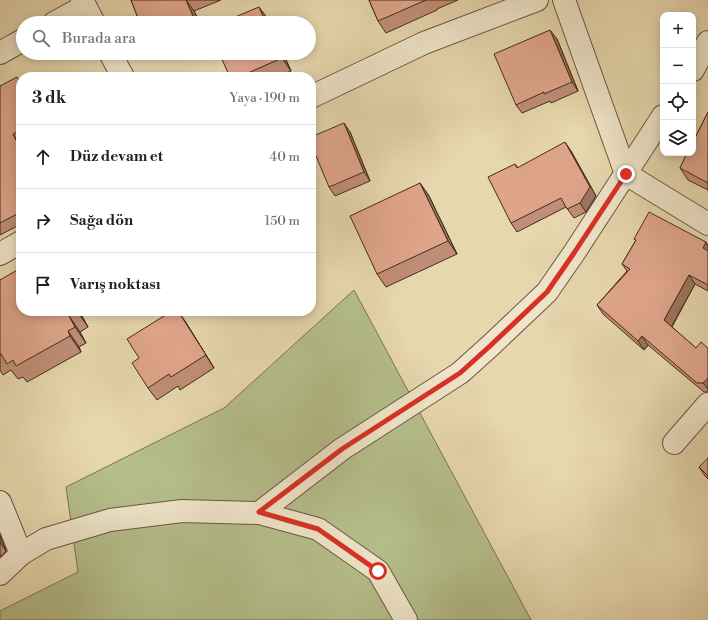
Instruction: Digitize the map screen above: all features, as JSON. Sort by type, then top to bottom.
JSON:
[{"type":"street","points":[[316,95],[424,43],[537,0]]},
{"type":"street","points":[[564,0],[626,174],[708,224]]},
{"type":"street","points":[[72,16],[87,10]]},
{"type":"street","points":[[696,64],[708,42]]},
{"type":"street","points":[[0,53],[16,44]]},
{"type":"street","points":[[114,60],[120,72]]},
{"type":"street","points":[[259,512],[342,449],[460,373],[547,292],[660,120]]},
{"type":"street","points":[[0,254],[16,245]]},
{"type":"street","points":[[674,443],[708,404]]},
{"type":"street","points":[[0,502],[21,554]]},
{"type":"street","points":[[0,574],[21,554],[46,539],[110,520],[182,511],[259,512],[318,529],[378,571],[406,620]]},
{"type":"green space","points":[[354,290],[531,620],[0,620],[0,611],[78,572],[66,487],[224,408]]},
{"type":"building","points":[[131,0],[186,0],[193,16],[137,16]]},
{"type":"building","points":[[369,0],[426,0],[378,21]]},
{"type":"building","points":[[259,7],[263,16],[238,16]]},
{"type":"building","points":[[550,30],[572,82],[544,94],[544,92],[516,105],[494,54]]},
{"type":"building","points":[[222,60],[277,60],[250,72],[228,72]]},
{"type":"building","points":[[16,78],[16,132],[13,134],[16,140],[16,215],[0,223],[0,86]]},
{"type":"building","points":[[708,112],[708,183],[680,168],[686,156],[696,156],[696,136]]},
{"type":"building","points":[[344,123],[364,172],[329,187],[316,156],[316,135]]},
{"type":"building","points":[[565,142],[590,187],[580,203],[567,209],[561,198],[511,223],[488,177],[515,164],[517,168]]},
{"type":"building","points":[[420,183],[448,241],[377,274],[350,216]]},
{"type":"building","points":[[649,212],[706,242],[703,248],[708,251],[708,285],[689,275],[664,320],[696,348],[701,342],[708,348],[708,378],[703,383],[697,383],[642,336],[638,341],[597,305],[630,269],[622,264],[636,240],[634,239]]},
{"type":"building","points":[[16,271],[16,316],[69,316],[75,327],[68,331],[70,336],[16,366],[13,360],[7,364],[0,354],[0,280]]},
{"type":"building","points":[[164,316],[181,316],[206,355],[171,377],[169,374],[148,388],[132,363],[139,358],[127,339]]},
{"type":"building","points":[[708,458],[708,476],[699,467]]},
{"type":"route","points":[[378,571],[318,529],[259,512],[342,449],[460,373],[490,346],[547,292],[626,174]]}]
